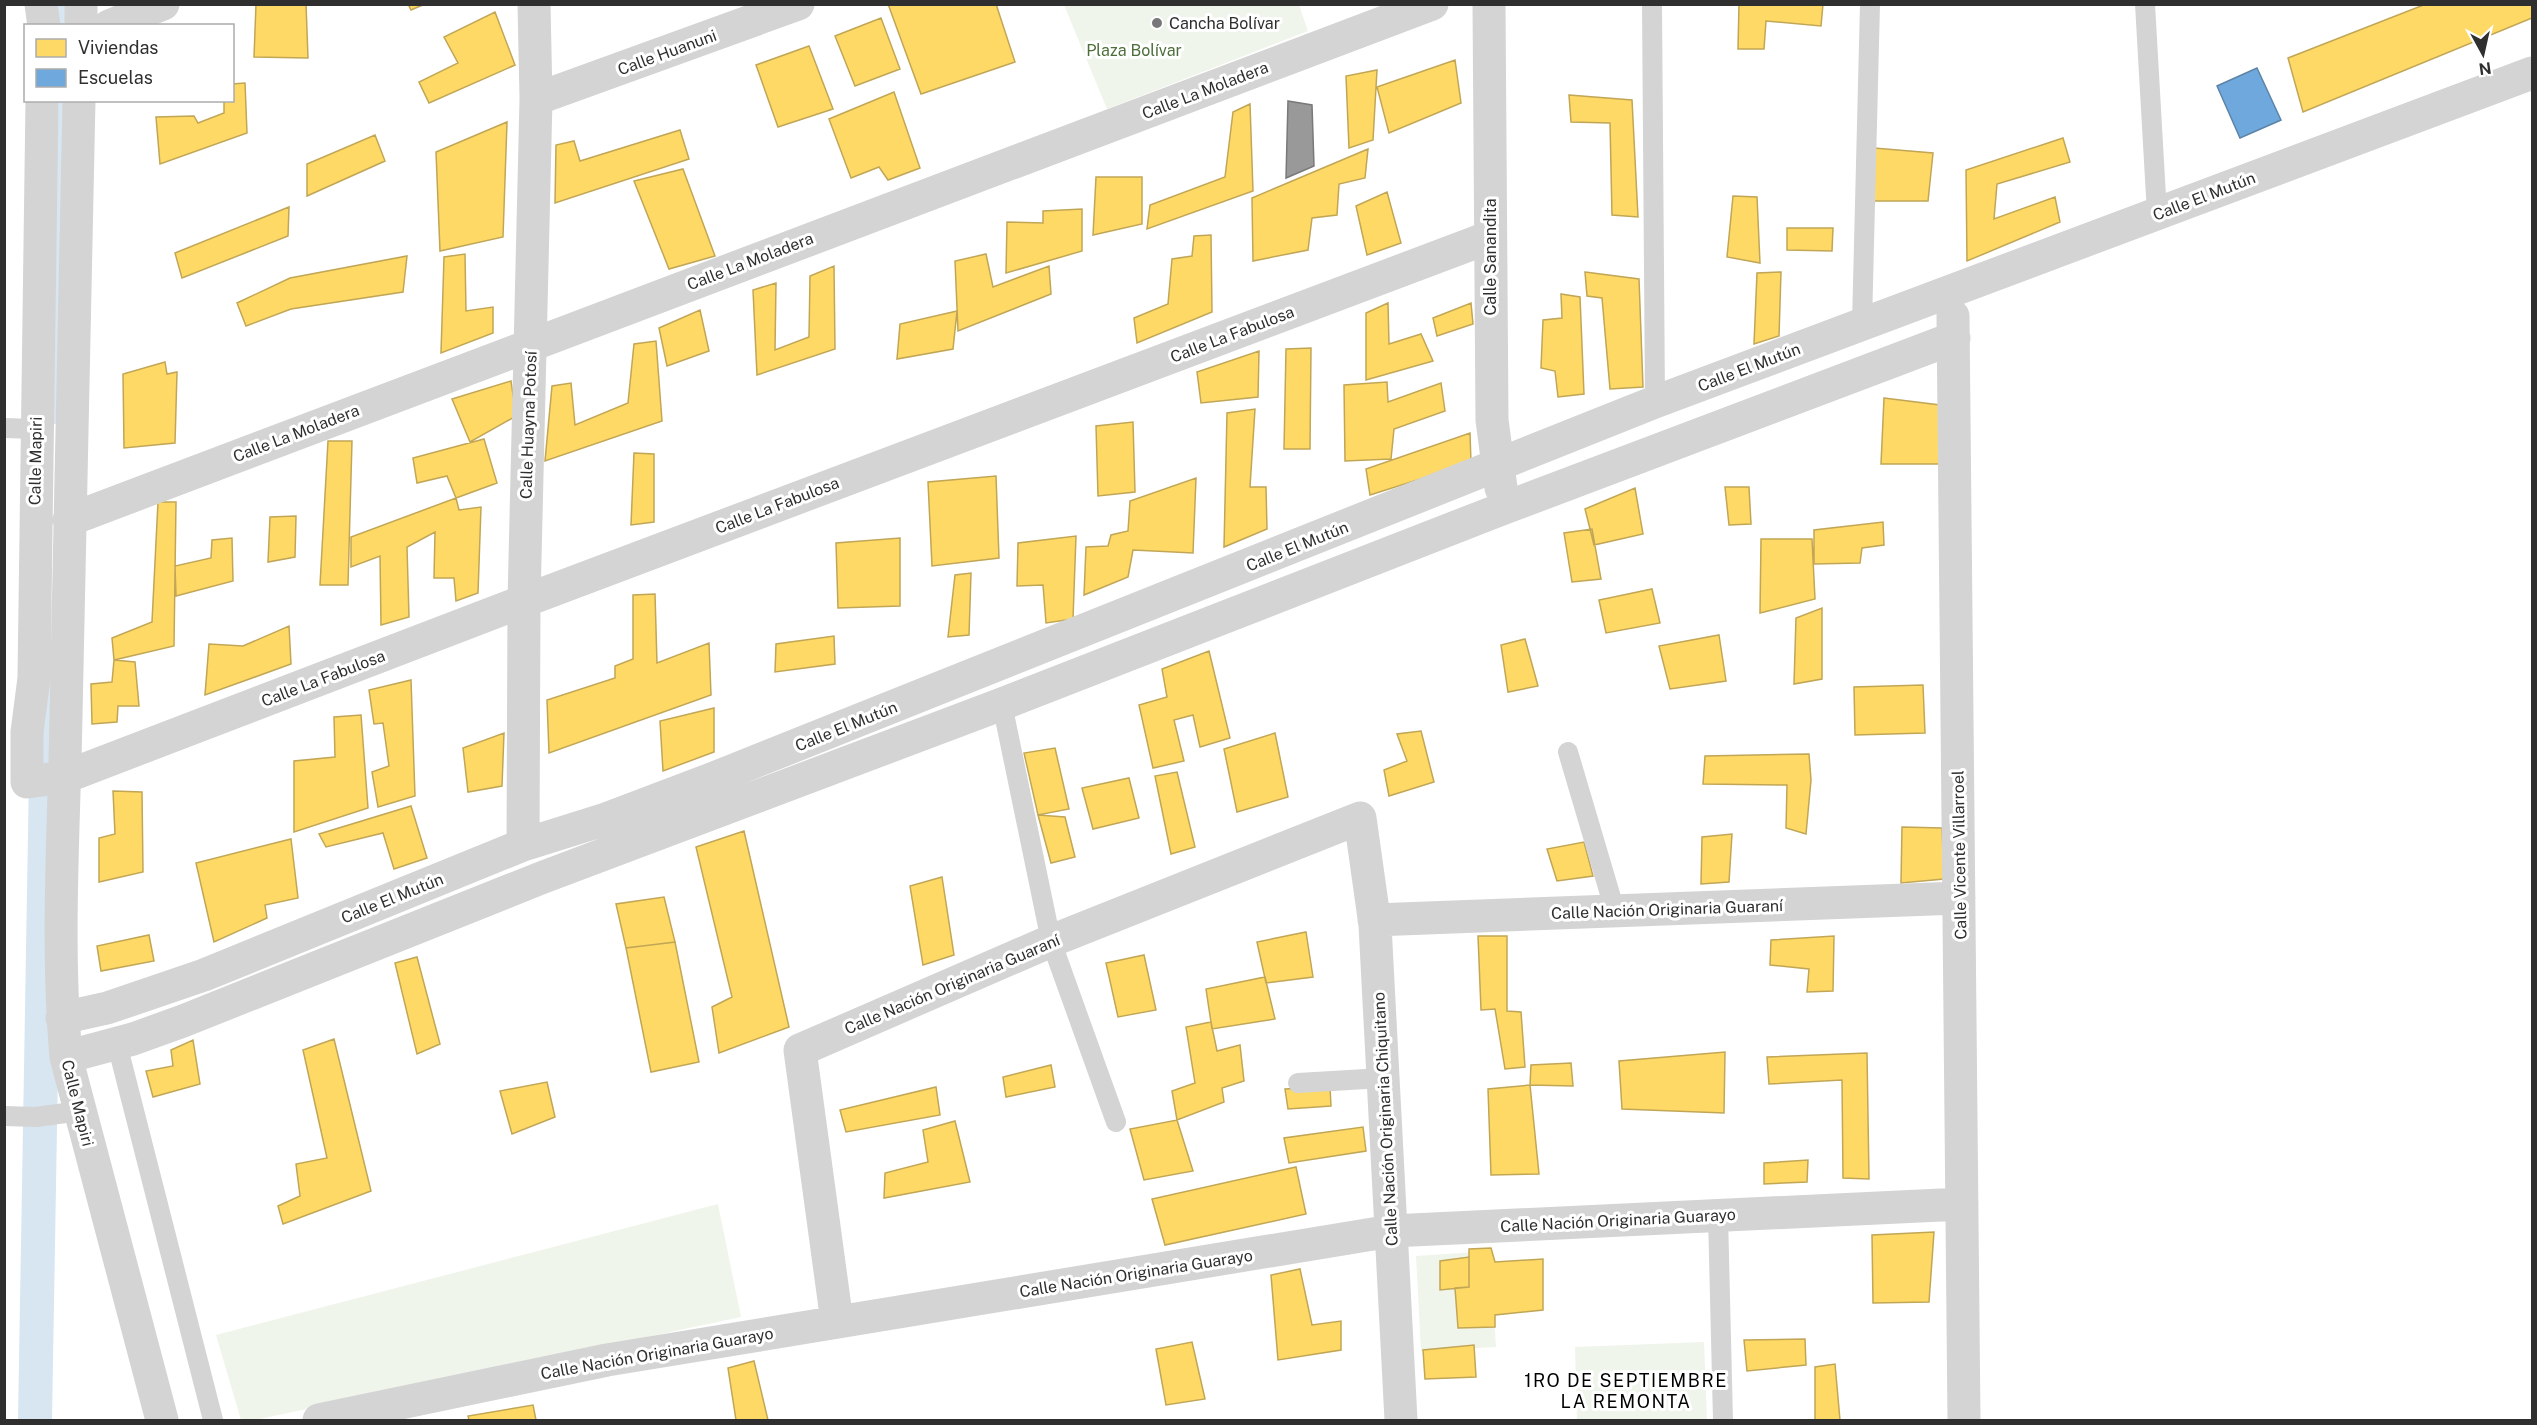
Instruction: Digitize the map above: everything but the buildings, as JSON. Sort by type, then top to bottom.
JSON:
[{"type":"street","points":[[41,4],[44,24]]},
{"type":"street","points":[[81,4],[81,24]]},
{"type":"street","points":[[114,24],[164,4]]},
{"type":"street","name":"Calle Huayna Potosí","points":[[523,845],[524,601],[536,99],[534,4]]},
{"type":"street","name":"Calle Huanuni","points":[[536,99],[798,4]]},
{"type":"street","name":"Calle La Moladera","points":[[69,520],[1432,4]]},
{"type":"street","name":"Calle Sanandita","points":[[1489,4],[1492,420],[1502,508]]},
{"type":"street","name":"Calle El Mutún","points":[[62,1018],[107,1008],[204,975],[523,845],[606,819],[709,780],[1655,402],[2532,74]]},
{"type":"street","name":"Calle Mapiri","points":[[42,102],[20,429],[34,678],[27,732],[27,782],[65,777]]},
{"type":"street","name":"Calle Mapiri","points":[[79,102],[65,777],[60,911],[62,1018],[66,1057],[162,1420]]},
{"type":"street","name":"Calle La Fabulosa","points":[[65,777],[524,601],[1490,237]]},
{"type":"street","name":"Calle Vicente Villarroel","points":[[1952,290],[1964,1420]]},
{"type":"street","name":"Calle El Mutún","points":[[66,1057],[117,1044],[194,1017],[541,878],[1002,704],[1502,508],[1954,338]]},
{"type":"street","name":"Calle Nación Originaria Guaraní","points":[[837,1322],[800,1050],[1051,941],[1360,818]]},
{"type":"street","name":"Calle Nación Originaria Chiquitano","points":[[1360,818],[1374,920],[1401,1420]]},
{"type":"street","name":"Calle Nación Originaria Guaraní","points":[[1374,920],[1959,898]]},
{"type":"street","name":"Calle Nación Originaria Guarayo","points":[[319,1420],[607,1360],[1391,1231],[1962,1204]]},
{"type":"lane","points":[[1652,4],[1655,402]]},
{"type":"lane","points":[[1862,324],[1870,4]]},
{"type":"lane","points":[[2145,4],[2157,214]]},
{"type":"lane","points":[[1002,704],[1051,941],[1116,1122]]},
{"type":"lane","points":[[1568,752],[1615,911]]},
{"type":"lane","points":[[117,1044],[213,1420]]},
{"type":"lane","points":[[1298,1083],[1383,1078]]},
{"type":"lane","points":[[4,1116],[36,1117],[80,1111]]},
{"type":"lane","points":[[1718,1215],[1723,1420]]},
{"type":"green space","name":"Plaza Bolívar","points":[[1064,5],[1299,5],[1308,31],[1107,109]]},
{"type":"green space","points":[[718,1204],[741,1317],[255,1420],[241,1420],[216,1335]]},
{"type":"green space","points":[[1490,1251],[1496,1347],[1421,1351],[1416,1256]]},
{"type":"green space","points":[[1704,1342],[1707,1420],[1577,1420],[1575,1347]]},
{"type":"waterway","points":[[63,24],[64,4]]},
{"type":"waterway","points":[[54,407],[62,102]]},
{"type":"waterway","points":[[35,1420],[48,658]]},
{"type":"place","name":"Cancha Bolívar","points":[[1157,23]]},
{"type":"district","name":"1RO DE SEPTIEMBRE LA REMONTA","points":[[1626,1391]]}]
